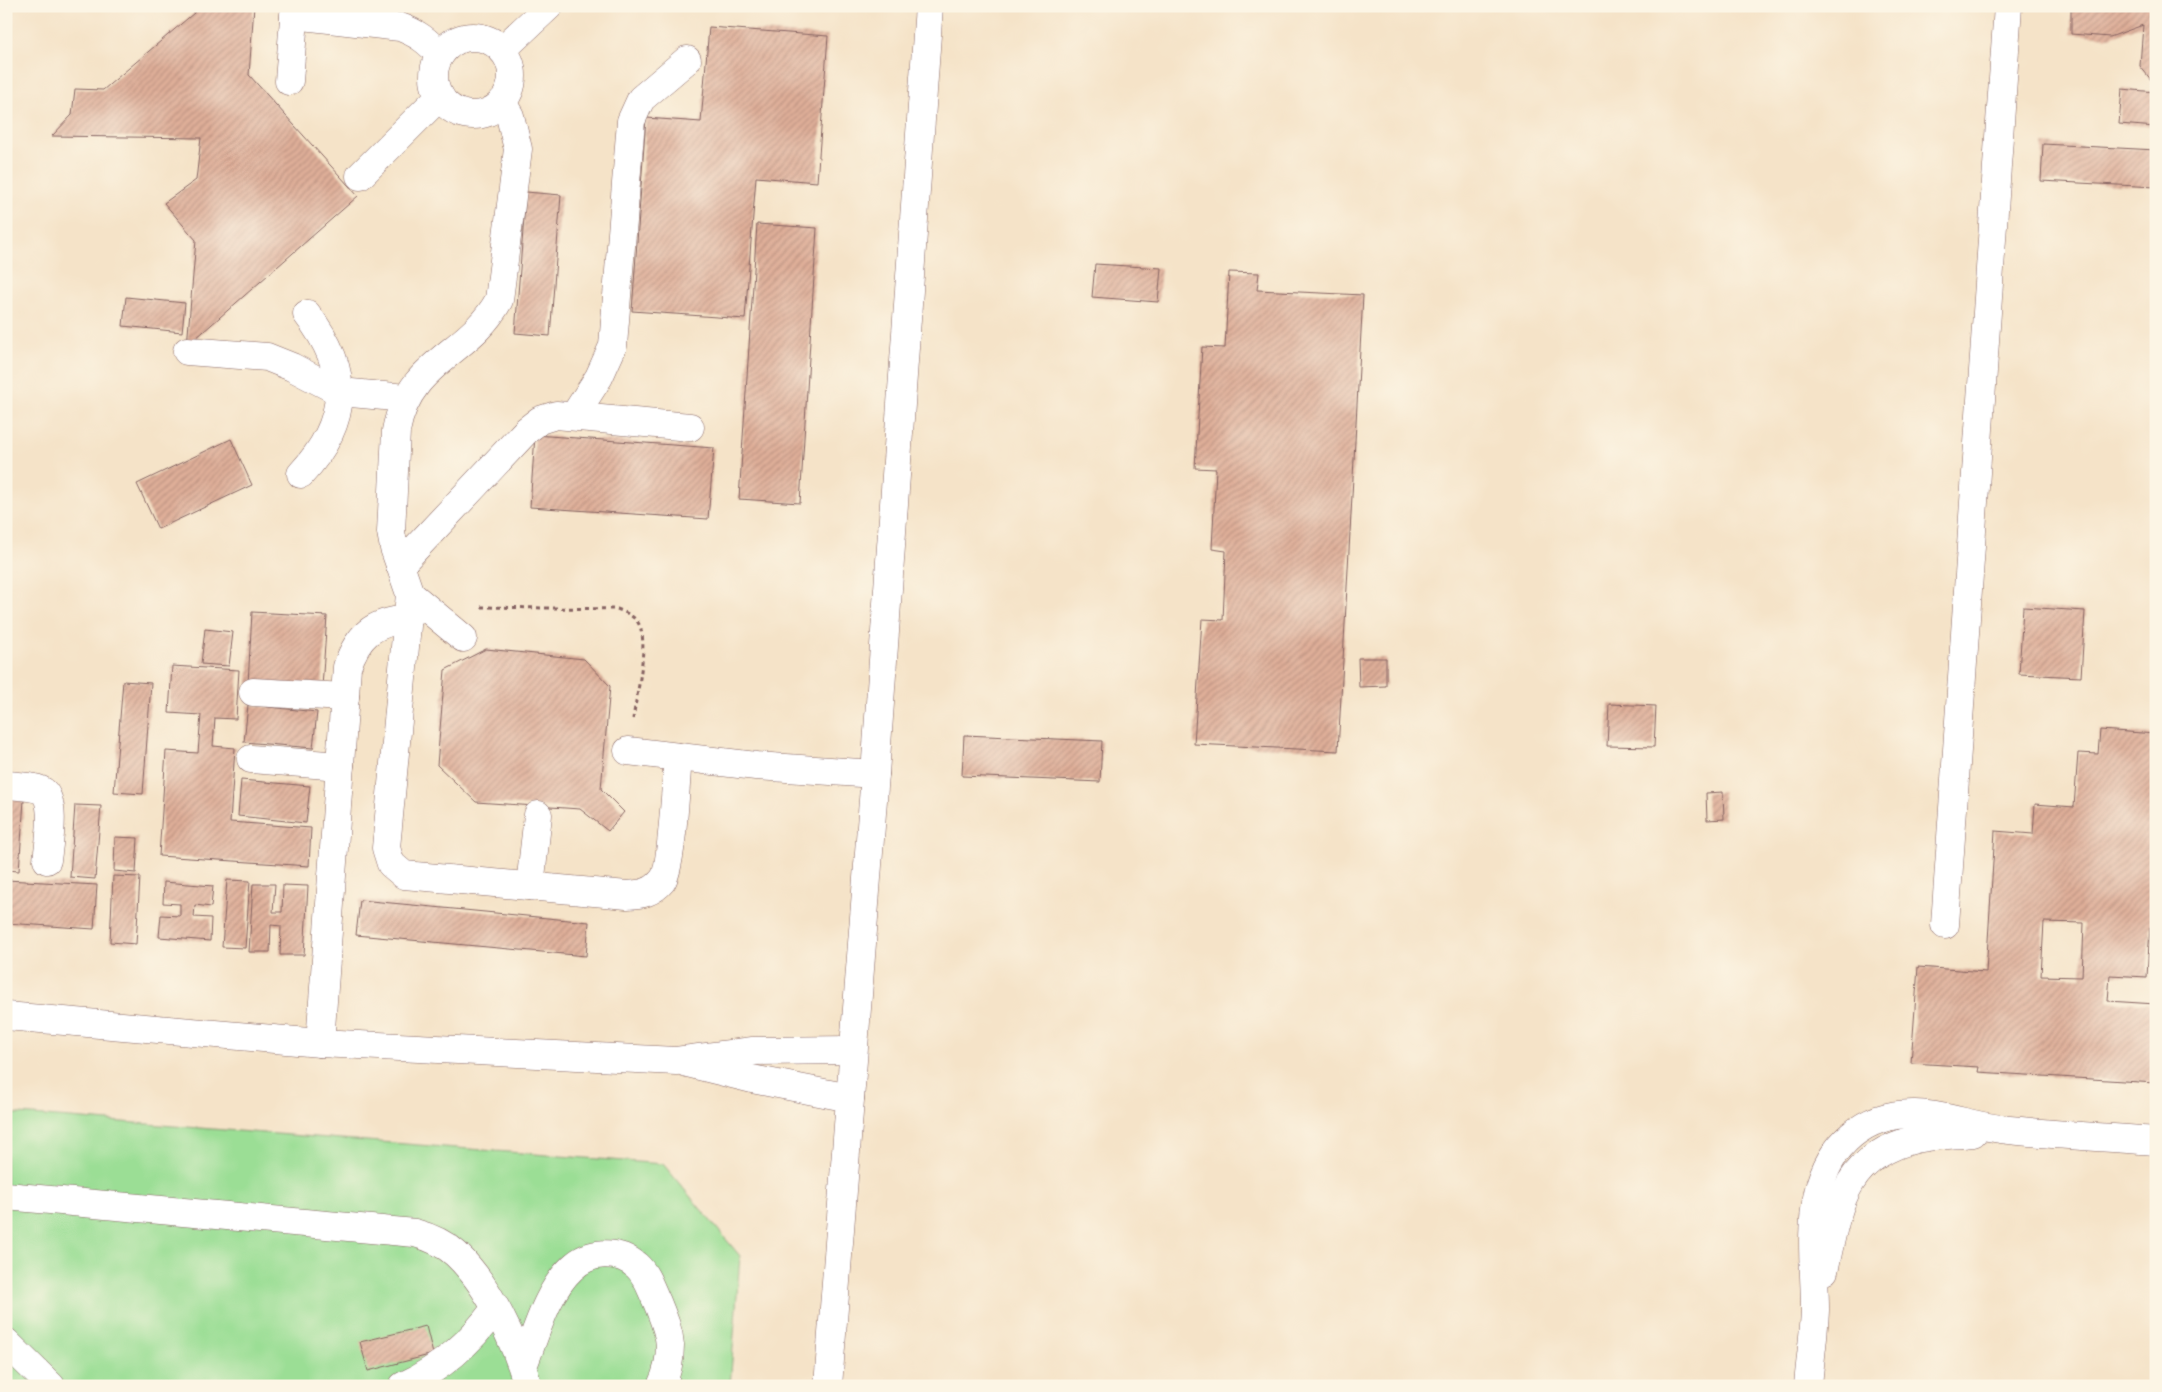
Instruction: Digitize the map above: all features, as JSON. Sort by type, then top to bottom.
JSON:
[{"type":"street","points":[[502,50],[549,6]]},
{"type":"street","points":[[828,1386],[875,774],[929,6]]},
{"type":"street","points":[[1945,925],[2008,6]]},
{"type":"street","points":[[289,81],[294,11],[400,27],[416,33],[440,55]]},
{"type":"street","points":[[477,37],[491,41],[502,50],[512,70],[508,93],[502,102],[490,111],[476,114],[462,113],[449,107],[440,96],[435,82],[435,68],[440,55],[456,41],[477,37]]},
{"type":"street","points":[[574,416],[599,377],[613,346],[631,121],[641,99],[687,60]]},
{"type":"street","points":[[360,176],[440,96]]},
{"type":"street","points":[[502,102],[510,116],[518,149],[499,300],[490,318],[415,383],[399,414],[396,431],[391,532],[409,607],[386,848],[391,864],[404,875],[628,895],[648,893],[664,880],[668,860],[678,757]]},
{"type":"street","points":[[301,474],[319,455],[331,431],[340,392],[333,356],[322,333],[307,314]]},
{"type":"street","points":[[187,351],[266,357],[292,367],[340,392],[406,398]]},
{"type":"street","points":[[400,565],[527,430],[540,420],[556,415],[690,427]]},
{"type":"street","points":[[409,607],[456,633]]},
{"type":"street","points":[[320,1043],[347,667],[354,648],[368,631],[409,607]]},
{"type":"street","points":[[252,692],[345,697]]},
{"type":"street","points":[[628,751],[756,766],[875,774]]},
{"type":"street","points":[[251,759],[340,766]]},
{"type":"street","points":[[6,785],[42,790],[49,797],[51,807],[48,860]]},
{"type":"street","points":[[530,886],[538,815]]},
{"type":"street","points":[[6,1016],[320,1043],[676,1061],[753,1051],[853,1050]]},
{"type":"street","points":[[676,1061],[752,1079],[850,1098]]},
{"type":"street","points":[[1808,1386],[1815,1311],[1812,1226],[1817,1194],[1824,1172],[1835,1151],[1851,1135],[1871,1123],[1893,1115],[1916,1114],[1999,1129],[2156,1141]]},
{"type":"street","points":[[6,1196],[415,1233],[430,1237],[456,1254],[495,1308],[525,1376]]},
{"type":"street","points":[[525,1376],[560,1282],[572,1268],[587,1256],[605,1254],[622,1257],[637,1266],[647,1281],[667,1327],[670,1345],[669,1363],[661,1386]]},
{"type":"street","points":[[403,1386],[439,1366],[460,1350],[479,1330],[495,1308]]},
{"type":"street","points":[[6,1342],[51,1386]]},
{"type":"path","points":[[456,633],[458,617],[481,607],[617,609],[628,613],[638,622],[642,633],[643,646],[628,751]]},
{"type":"green space","points":[[6,1113],[663,1164],[740,1256],[730,1386],[6,1386]]},
{"type":"building","points":[[196,6],[254,6],[249,75],[358,196],[187,346],[196,240],[164,203],[196,180],[201,138],[52,136],[72,115],[75,89],[103,90],[194,13]]},
{"type":"building","points":[[2071,6],[2156,6],[2156,86],[2140,66],[2143,25],[2110,37],[2071,34]]},
{"type":"building","points":[[709,27],[828,36],[817,182],[756,177],[745,319],[632,311],[646,118],[701,122]]},
{"type":"building","points":[[2122,89],[2156,92],[2156,127],[2119,124]]},
{"type":"building","points":[[2043,144],[2156,150],[2156,187],[2041,181]]},
{"type":"building","points":[[526,192],[561,195],[550,336],[515,333]]},
{"type":"building","points":[[757,224],[817,228],[800,503],[739,499]]},
{"type":"building","points":[[1095,264],[1161,268],[1158,302],[1092,297]]},
{"type":"building","points":[[1229,272],[1259,273],[1257,290],[1363,295],[1338,751],[1194,744],[1202,619],[1223,620],[1226,551],[1212,549],[1216,469],[1195,468],[1202,347],[1225,348]]},
{"type":"building","points":[[126,297],[185,303],[182,332],[123,326]]},
{"type":"building","points":[[535,435],[714,448],[708,519],[530,507]]},
{"type":"building","points":[[231,439],[252,485],[158,529],[137,484]]},
{"type":"building","points":[[2023,607],[2085,611],[2081,677],[2019,674]]},
{"type":"building","points":[[252,612],[327,616],[322,687],[248,684]]},
{"type":"building","points":[[205,629],[233,632],[229,666],[201,664]]},
{"type":"building","points":[[486,649],[584,659],[610,686],[601,789],[624,812],[608,831],[580,809],[476,802],[437,765],[445,670]]},
{"type":"building","points":[[1358,658],[1386,658],[1386,686],[1359,687]]},
{"type":"building","points":[[172,666],[239,670],[236,719],[215,718],[213,746],[235,748],[230,822],[311,828],[309,866],[159,856],[166,751],[198,753],[201,715],[169,713]]},
{"type":"building","points":[[123,681],[151,683],[143,794],[114,792]]},
{"type":"building","points":[[1609,704],[1656,706],[1654,747],[1607,746]]},
{"type":"building","points":[[248,705],[317,712],[313,748],[244,742]]},
{"type":"building","points":[[2100,730],[2156,734],[2156,928],[2150,927],[2147,977],[2110,975],[2108,1001],[2156,1004],[2156,1083],[1978,1072],[1979,1067],[1911,1063],[1918,967],[1986,972],[1995,831],[2033,834],[2035,804],[2074,807],[2078,753],[2098,754]],"holes":[[[2044,922],[2084,923],[2082,977],[2041,976]]]},
{"type":"building","points":[[964,735],[1102,741],[1100,782],[962,776]]},
{"type":"building","points":[[241,780],[310,786],[306,823],[238,816]]},
{"type":"building","points":[[1723,792],[1724,819],[1707,820],[1706,793]]},
{"type":"building","points":[[6,798],[24,800],[19,871],[6,870]]},
{"type":"building","points":[[75,805],[101,806],[95,879],[70,877]]},
{"type":"building","points":[[115,837],[138,838],[136,873],[114,871]]},
{"type":"building","points":[[113,876],[140,877],[136,944],[110,942]]},
{"type":"building","points":[[6,880],[97,885],[94,929],[6,923]]},
{"type":"building","points":[[227,880],[250,881],[245,948],[222,947]]},
{"type":"building","points":[[164,882],[213,886],[211,907],[195,905],[194,917],[211,918],[210,941],[159,937],[161,915],[180,916],[180,904],[163,903]]},
{"type":"building","points":[[253,884],[275,884],[273,912],[282,912],[283,885],[308,886],[304,955],[280,955],[281,926],[271,925],[270,952],[249,952]]},
{"type":"building","points":[[360,900],[589,922],[586,956],[356,935]]},
{"type":"building","points":[[426,1326],[433,1354],[368,1371],[360,1342]]}]
